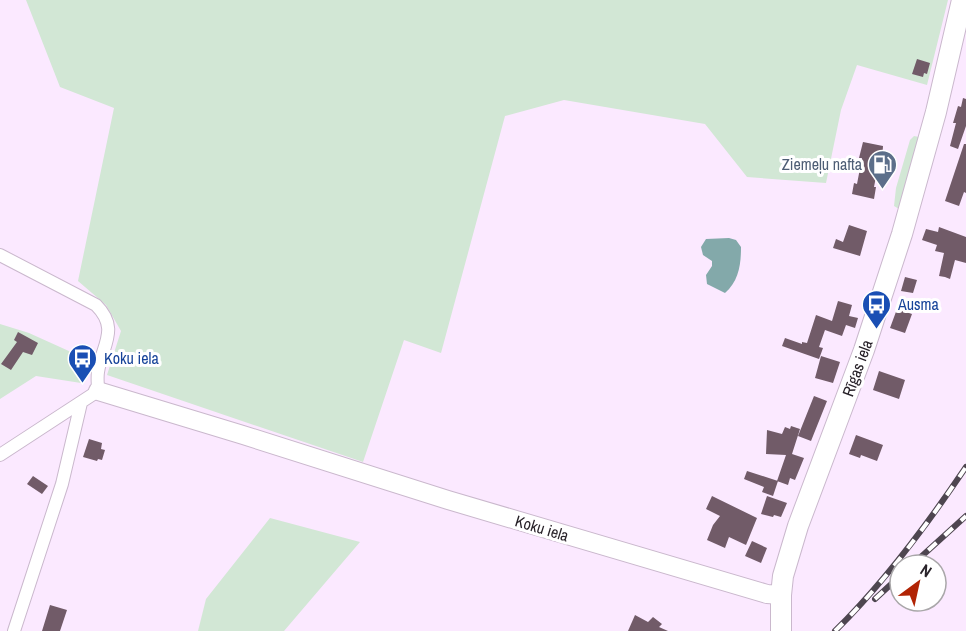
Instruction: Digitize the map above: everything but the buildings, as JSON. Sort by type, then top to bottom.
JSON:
[{"type":"main road","name":"Rīgas iela","points":[[781,631],[783,576],[798,526],[864,350],[902,234],[936,112],[962,0]]},
{"type":"street","points":[[0,255],[96,305],[103,312],[108,331],[108,340],[98,371],[98,391],[0,455]]},
{"type":"street","name":"Koku iela","points":[[98,391],[448,500],[766,594],[781,595]]},
{"type":"street","points":[[14,631],[62,484],[81,403]]},
{"type":"shaded area","points":[[26,0],[948,0],[927,85],[857,65],[841,110],[826,183],[747,177],[705,124],[564,100],[505,116],[441,353],[404,340],[363,462],[107,375],[121,331],[106,305],[78,281],[114,108],[60,87]]},
{"type":"shaded area","points":[[914,136],[919,137],[899,209],[894,206],[896,188],[910,140]]},
{"type":"shaded area","points":[[706,239],[736,240],[741,247],[736,278],[725,293],[707,284],[706,275],[712,266],[712,261],[703,255],[701,247]]},
{"type":"shaded area","points":[[0,324],[29,333],[91,361],[81,383],[36,376],[0,399]]},
{"type":"shaded area","points":[[270,518],[360,542],[284,631],[198,631],[206,599]]},
{"type":"railway","points":[[835,631],[905,552],[966,467]]},
{"type":"railway","points":[[925,553],[966,516]]},
{"type":"railway","points":[[875,599],[888,587]]},
{"type":"place","name":"Ziemeļu nafta","points":[[883,190]]},
{"type":"place","name":"Ausma","points":[[877,330]]},
{"type":"place","name":"Koku iela","points":[[83,384]]}]
